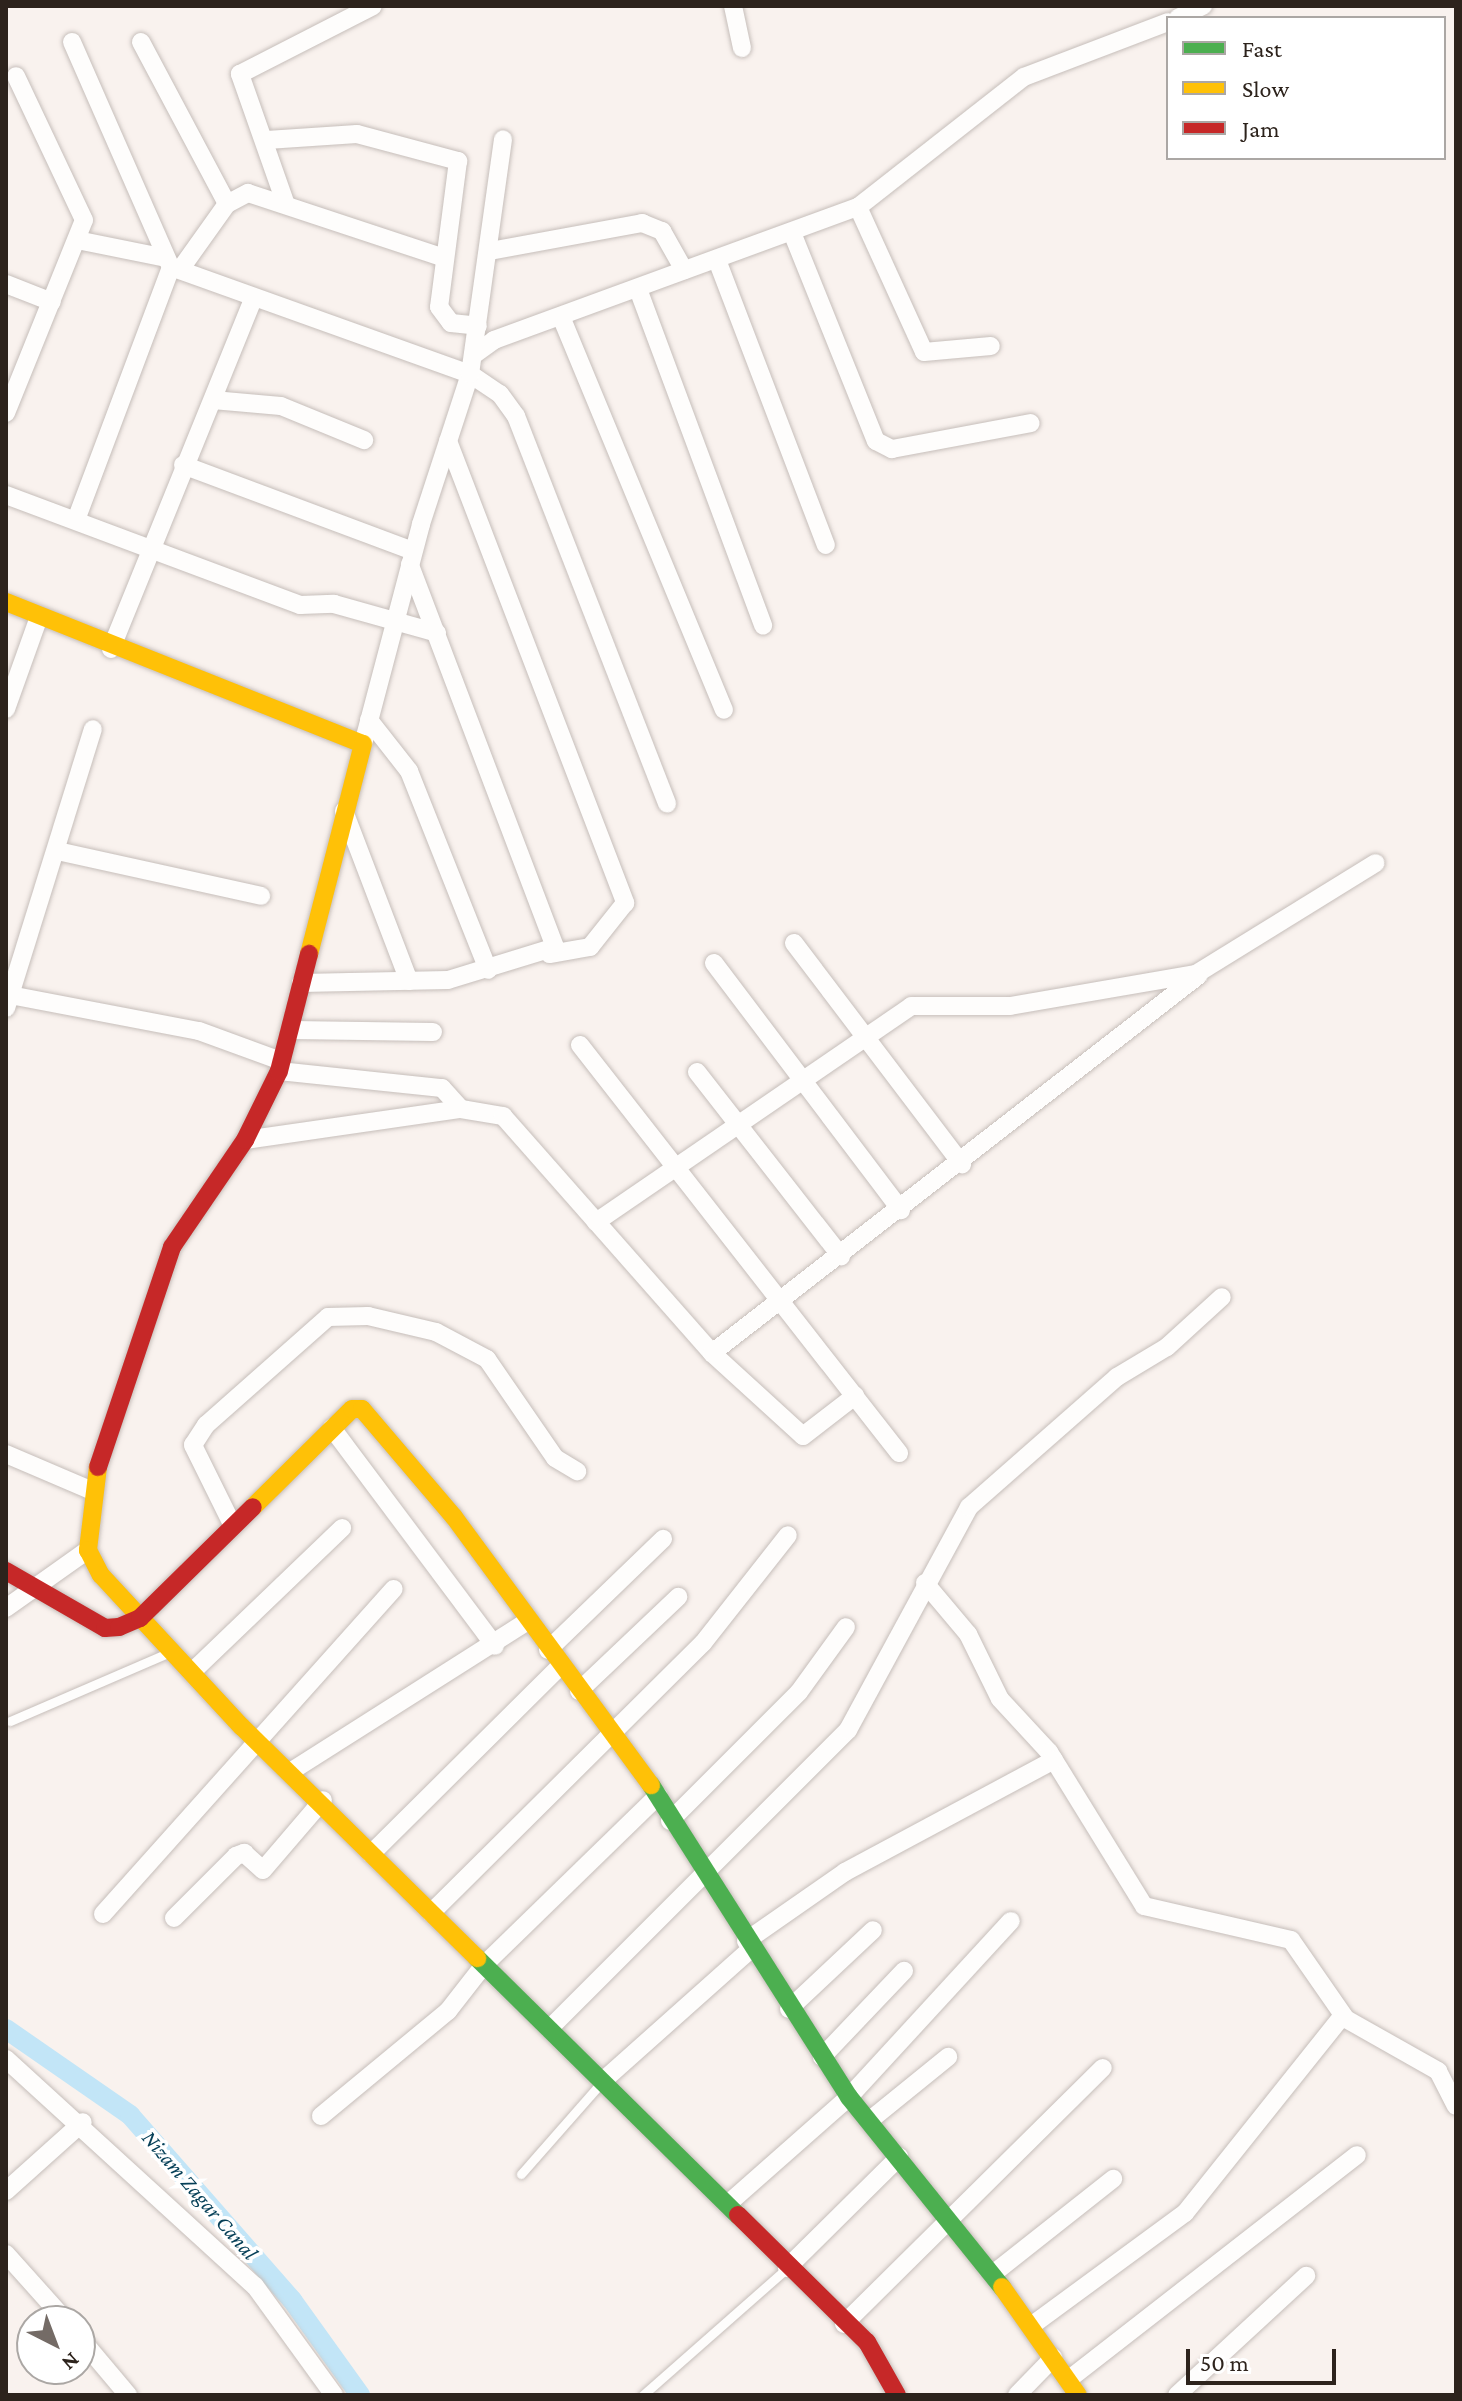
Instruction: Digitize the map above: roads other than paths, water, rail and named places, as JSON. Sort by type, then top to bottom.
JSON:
[{"type":"street","points":[[285,202],[242,70],[373,6]]},
{"type":"street","points":[[733,6],[742,48]]},
{"type":"street","points":[[1182,16],[1203,6]]},
{"type":"street","points":[[475,354],[684,270],[793,235],[858,207],[1024,77],[1166,23]]},
{"type":"street","points":[[72,42],[173,264]]},
{"type":"street","points":[[141,42],[227,204]]},
{"type":"street","points":[[6,413],[77,240],[81,210],[16,76]]},
{"type":"street","points":[[267,140],[357,134],[453,157],[459,169],[445,258],[442,315],[478,326]]},
{"type":"street","points":[[503,139],[475,354],[411,558],[344,811],[292,1030],[280,1066],[245,1140],[172,1247],[90,1490],[88,1550],[170,1652],[290,1772],[323,1800],[371,1854],[549,2029],[605,2079],[730,2202],[787,2268],[889,2370],[897,2395]]},
{"type":"street","points":[[76,520],[173,264],[227,204],[248,193],[285,202],[445,258]]},
{"type":"street","points":[[858,207],[924,352],[991,346]]},
{"type":"street","points":[[490,251],[642,223],[662,231],[684,270]]},
{"type":"street","points":[[793,235],[871,433],[883,447],[1031,423]]},
{"type":"street","points":[[77,240],[173,264],[252,302],[470,374],[516,416],[667,804]]},
{"type":"street","points":[[717,260],[826,545]]},
{"type":"street","points":[[6,284],[52,302]]},
{"type":"street","points":[[638,289],[763,626]]},
{"type":"street","points":[[111,649],[153,552],[183,465],[252,302]]},
{"type":"street","points":[[562,319],[724,710]]},
{"type":"street","points":[[213,400],[281,406],[364,440]]},
{"type":"street","points":[[301,983],[409,981],[488,970],[590,947],[625,903],[448,441]]},
{"type":"street","points":[[183,465],[411,558],[554,944],[550,954]]},
{"type":"street","points":[[6,495],[300,605],[334,604],[437,633]]},
{"type":"street","points":[[6,602],[111,649],[168,661],[363,744]]},
{"type":"street","points":[[6,709],[39,617]]},
{"type":"street","points":[[369,720],[409,771],[488,970]]},
{"type":"street","points":[[93,729],[57,851],[10,972],[8,1001],[199,1031],[280,1066],[442,1088],[461,1109]]},
{"type":"street","points":[[344,811],[409,981]]},
{"type":"street","points":[[57,851],[261,896]]},
{"type":"street","points":[[712,1353],[962,1164],[1204,971],[1376,863]]},
{"type":"street","points":[[794,943],[962,1164]]},
{"type":"street","points":[[714,963],[800,1084],[901,1210]]},
{"type":"street","points":[[596,1222],[680,1171],[911,1006],[1010,1006],[1204,971]]},
{"type":"street","points":[[292,1030],[433,1032]]},
{"type":"street","points":[[580,1045],[899,1453]]},
{"type":"street","points":[[697,1072],[738,1129],[841,1256]]},
{"type":"street","points":[[245,1140],[480,1107],[517,1124],[596,1222],[712,1353],[803,1436],[855,1396]]},
{"type":"street","points":[[549,2029],[848,1730],[925,1583],[969,1507],[1117,1377],[1167,1347],[1222,1297]]},
{"type":"street","points":[[231,1522],[193,1445],[206,1425],[328,1317],[368,1316],[436,1332],[487,1359],[555,1458],[577,1471]]},
{"type":"street","points":[[6,1571],[105,1628],[140,1618],[231,1522],[352,1409],[367,1413],[454,1517],[526,1622],[611,1727],[658,1796],[670,1821],[708,1872],[748,1945],[849,2097],[954,2219],[1073,2387],[1357,2155]]},
{"type":"street","points":[[332,1428],[495,1646]]},
{"type":"street","points":[[6,1454],[90,1490]]},
{"type":"street","points":[[192,1672],[342,1528]]},
{"type":"street","points":[[431,1913],[611,1727],[703,1643],[788,1535]]},
{"type":"street","points":[[548,1650],[663,1539]]},
{"type":"street","points":[[6,1608],[88,1550]]},
{"type":"street","points":[[925,1583],[968,1634],[1000,1699],[1054,1760],[1144,1906],[1291,1940],[1343,2015],[1438,2071],[1456,2106]]},
{"type":"street","points":[[103,1914],[394,1589]]},
{"type":"street","points":[[579,1691],[678,1597]]},
{"type":"street","points":[[290,1772],[495,1646],[526,1622]]},
{"type":"street","points":[[670,1821],[799,1692],[846,1627]]},
{"type":"street","points":[[371,1854],[560,1666]]},
{"type":"street","points":[[605,2079],[748,1945],[845,1872],[1054,1760]]},
{"type":"street","points":[[321,2116],[448,2011],[484,1965],[658,1796]]},
{"type":"street","points":[[174,1918],[236,1856],[244,1853],[263,1870],[323,1800]]},
{"type":"street","points":[[730,2202],[849,2097],[1011,1921]]},
{"type":"street","points":[[789,2009],[873,1930]]},
{"type":"street","points":[[822,2057],[904,1971]]},
{"type":"street","points":[[1031,2326],[1185,2213],[1343,2015]]},
{"type":"street","points":[[869,2121],[948,2057]]},
{"type":"street","points":[[6,2059],[83,2122],[264,2296],[334,2395]]},
{"type":"street","points":[[844,2324],[954,2219],[1103,2068]]},
{"type":"street","points":[[6,2191],[83,2122]]},
{"type":"street","points":[[787,2268],[899,2157]]},
{"type":"street","points":[[994,2273],[1113,2179]]},
{"type":"street","points":[[6,2254],[52,2305]]},
{"type":"street","points":[[1177,2395],[1306,2276]]},
{"type":"street","points":[[96,2357],[128,2395]]},
{"type":"street","points":[[1017,2395],[1053,2358]]},
{"type":"lane","points":[[10,1721],[170,1652]]},
{"type":"lane","points":[[521,2174],[605,2079]]},
{"type":"lane","points":[[643,2395],[787,2268]]},
{"type":"waterway","name":"Nizam Zagar Canal","points":[[6,2029],[130,2115],[292,2300],[360,2395]]}]
